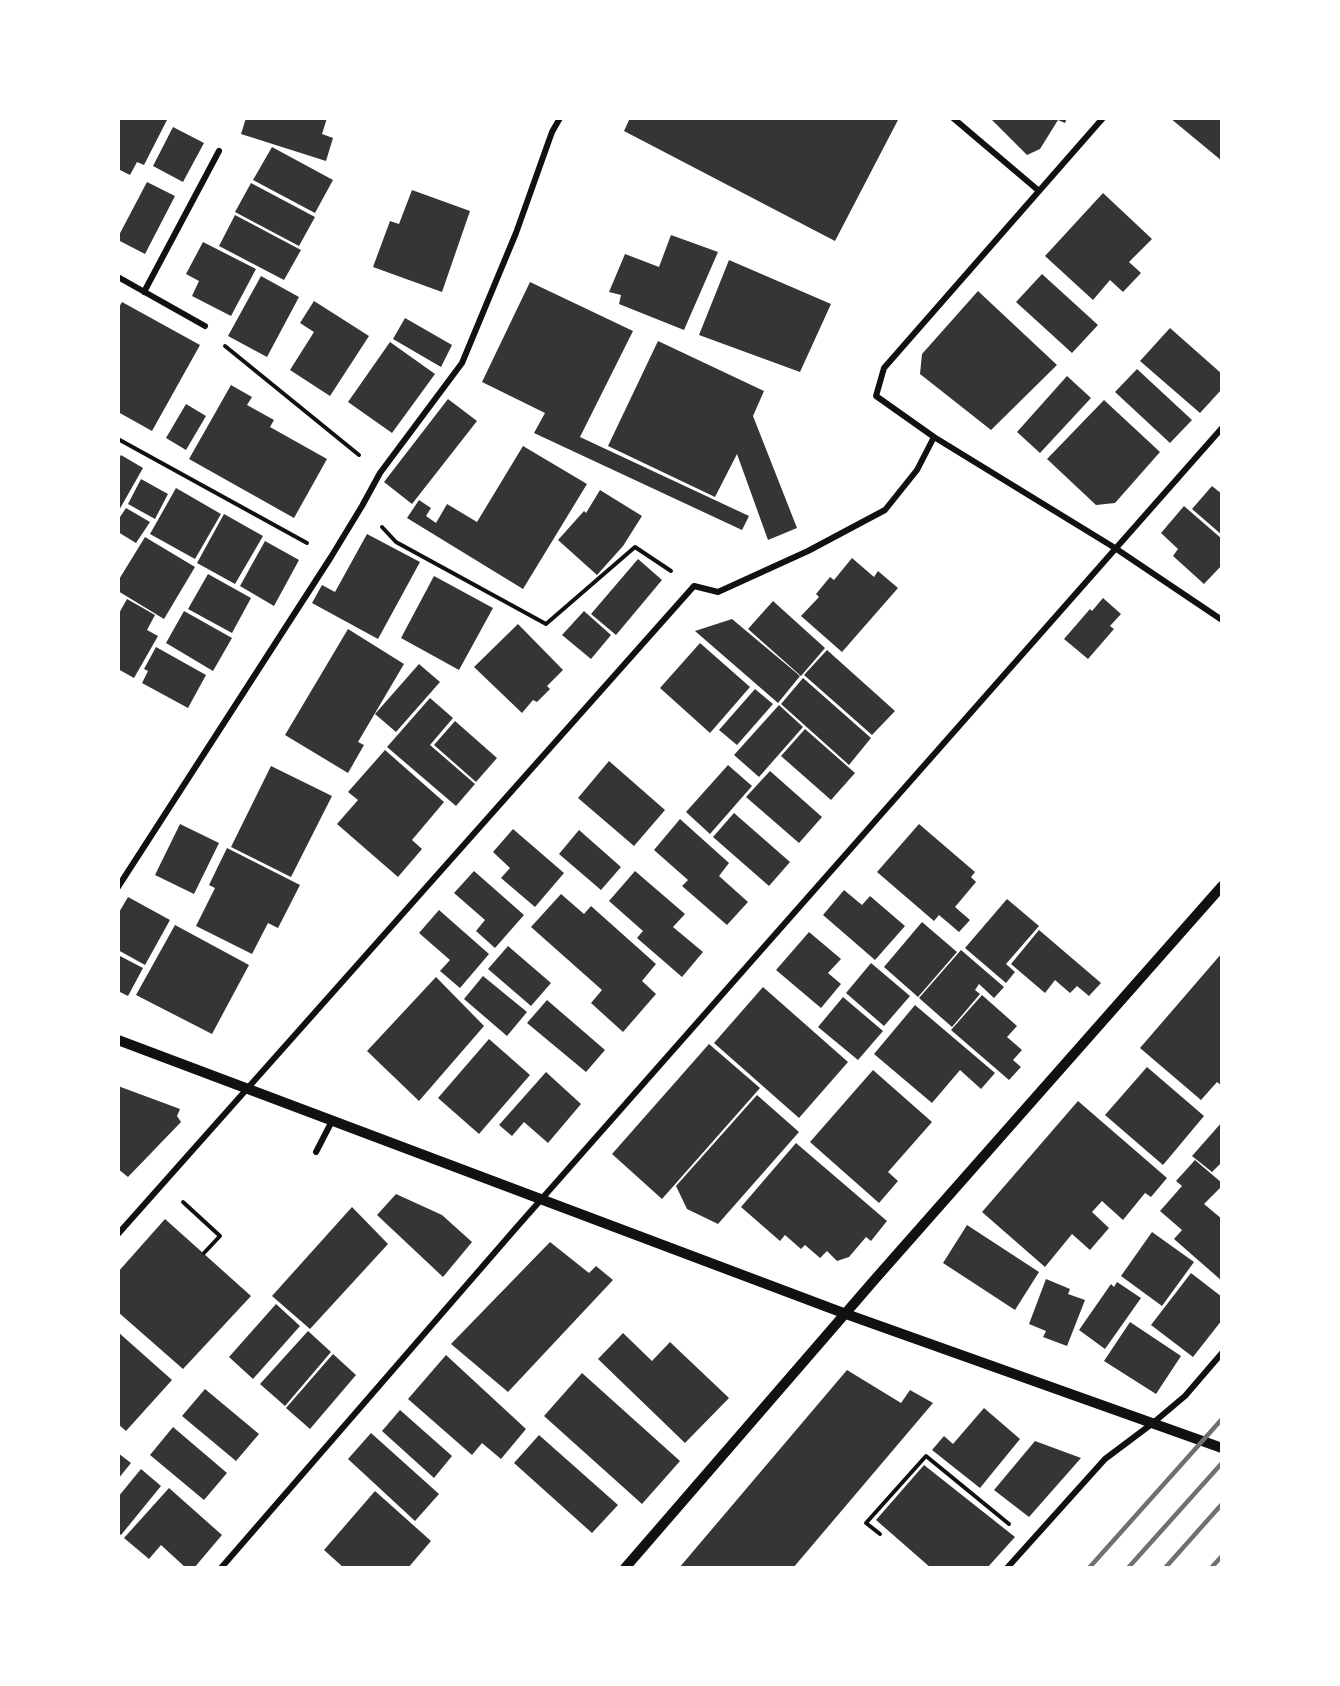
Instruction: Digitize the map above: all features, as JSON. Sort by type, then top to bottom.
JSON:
[{"type":"street","points":[[118,887],[331,557],[380,473],[462,363],[516,233],[552,132],[560,118]]},
{"type":"street","points":[[953,118],[1039,191]]},
{"type":"street","points":[[1103,118],[884,368],[876,396],[934,437],[1115,548],[1221,620]]},
{"type":"street","points":[[144,292],[219,151]]},
{"type":"street","points":[[118,278],[205,326]]},
{"type":"street","points":[[220,1568],[1221,428]]},
{"type":"street","points":[[118,1234],[694,586],[718,592],[808,551],[885,510],[917,470],[934,437]]},
{"type":"street","points":[[625,1568],[876,1278],[1221,886]]},
{"type":"street","points":[[118,1040],[846,1314],[1221,1448]]},
{"type":"street","points":[[316,1152],[332,1121]]},
{"type":"street","points":[[1007,1568],[1104,1459],[1185,1396],[1221,1353]]},
{"type":"path","points":[[205,326],[226,347],[380,473]]},
{"type":"path","points":[[118,439],[331,557]]},
{"type":"path","points":[[362,506],[396,542],[546,624],[636,547],[694,586]]},
{"type":"path","points":[[178,1198],[220,1236],[204,1253]]},
{"type":"path","points":[[880,1534],[866,1523],[926,1456],[1030,1542]]},
{"type":"building","points":[[118,118],[168,118],[144,165],[137,162],[130,175],[118,169]]},
{"type":"building","points":[[246,118],[327,118],[322,134],[333,138],[326,161],[241,134]]},
{"type":"building","points":[[630,118],[899,118],[835,241],[624,131]]},
{"type":"building","points":[[990,118],[1067,118],[1065,123],[1058,120],[1040,149],[1027,155]]},
{"type":"building","points":[[1170,118],[1222,118],[1222,161]]},
{"type":"building","points":[[173,127],[204,143],[183,182],[153,166]]},
{"type":"building","points":[[272,147],[333,180],[315,213],[253,180]]},
{"type":"building","points":[[147,182],[175,196],[145,254],[118,240],[118,237]]},
{"type":"building","points":[[251,183],[315,217],[299,246],[235,212]]},
{"type":"building","points":[[412,190],[470,211],[442,292],[373,267],[390,221],[399,224]]},
{"type":"building","points":[[1103,193],[1152,239],[1129,262],[1141,273],[1123,292],[1110,280],[1093,300],[1045,256]]},
{"type":"building","points":[[235,215],[301,250],[284,280],[219,246]]},
{"type":"building","points":[[671,235],[718,252],[684,330],[619,304],[621,295],[609,292],[625,254],[659,267]]},
{"type":"building","points":[[203,242],[256,269],[231,316],[192,296],[199,281],[186,274]]},
{"type":"building","points":[[729,260],[831,304],[800,372],[699,335]]},
{"type":"building","points":[[1042,274],[1098,325],[1072,353],[1016,302]]},
{"type":"building","points":[[261,276],[299,297],[267,357],[228,336]]},
{"type":"building","points":[[530,282],[633,331],[580,437],[749,516],[742,530],[534,433],[545,413],[482,382]]},
{"type":"building","points":[[978,291],[1057,365],[991,430],[920,374],[922,354]]},
{"type":"building","points":[[314,301],[369,336],[330,396],[290,370],[314,332],[300,323]]},
{"type":"building","points":[[122,302],[200,345],[152,431],[118,412],[118,309]]},
{"type":"building","points":[[405,318],[452,345],[441,367],[393,339]]},
{"type":"building","points":[[1170,328],[1222,374],[1222,389],[1200,413],[1140,361]]},
{"type":"building","points":[[658,341],[764,391],[753,416],[797,528],[768,540],[737,454],[715,497],[608,446]]},
{"type":"building","points":[[390,342],[435,374],[392,433],[348,402]]},
{"type":"building","points":[[1137,369],[1192,420],[1170,443],[1115,392]]},
{"type":"building","points":[[1067,376],[1091,398],[1040,453],[1017,432]]},
{"type":"building","points":[[231,385],[252,397],[247,405],[274,420],[270,427],[327,459],[294,518],[189,459]]},
{"type":"building","points":[[448,399],[477,421],[412,504],[384,482]]},
{"type":"building","points":[[1104,400],[1160,452],[1115,503],[1096,505],[1047,459]]},
{"type":"building","points":[[186,404],[206,416],[186,450],[166,438]]},
{"type":"building","points":[[523,446],[587,484],[523,589],[407,518],[419,500],[431,508],[426,516],[436,523],[447,504],[477,522]]},
{"type":"building","points":[[121,455],[143,468],[118,512],[118,460]]},
{"type":"building","points":[[141,479],[168,494],[155,519],[128,504]]},
{"type":"building","points":[[1212,486],[1222,494],[1222,535],[1192,509]]},
{"type":"building","points":[[176,488],[221,514],[195,559],[150,534]]},
{"type":"building","points":[[600,490],[642,516],[623,546],[597,575],[558,540],[584,511],[586,513]]},
{"type":"building","points":[[1184,506],[1222,539],[1222,565],[1204,584],[1173,556],[1178,549],[1161,533]]},
{"type":"building","points":[[126,508],[150,522],[136,543],[118,532],[118,520]]},
{"type":"building","points":[[224,514],[263,536],[235,584],[197,563]]},
{"type":"building","points":[[367,534],[420,562],[378,639],[312,603],[322,585],[335,592]]},
{"type":"building","points":[[145,537],[195,567],[164,619],[118,591],[118,581]]},
{"type":"building","points":[[265,541],[299,560],[274,606],[240,586]]},
{"type":"building","points":[[852,558],[874,577],[878,571],[898,588],[842,652],[801,616],[819,597],[816,594],[830,577],[834,580]]},
{"type":"building","points":[[638,559],[662,580],[616,635],[591,614]]},
{"type":"building","points":[[208,574],[251,598],[232,633],[188,609]]},
{"type":"building","points":[[434,576],[493,608],[459,670],[401,638]]},
{"type":"building","points":[[1103,598],[1121,614],[1110,626],[1114,629],[1088,659],[1064,639],[1090,609],[1092,611]]},
{"type":"building","points":[[127,599],[155,615],[147,630],[158,636],[134,678],[118,669],[118,615]]},
{"type":"building","points":[[773,601],[825,648],[801,676],[748,629]]},
{"type":"building","points":[[184,611],[232,638],[213,671],[166,643]]},
{"type":"building","points":[[584,611],[611,635],[591,659],[562,635]]},
{"type":"building","points":[[732,619],[800,676],[778,703],[695,631]]},
{"type":"building","points":[[518,624],[563,670],[547,686],[550,689],[537,702],[533,700],[522,713],[474,667]]},
{"type":"building","points":[[348,629],[404,664],[358,742],[364,745],[348,773],[285,735]]},
{"type":"building","points":[[700,643],[750,687],[710,733],[660,688]]},
{"type":"building","points":[[156,647],[206,675],[188,708],[142,683],[148,671],[144,669]]},
{"type":"building","points":[[827,650],[895,711],[872,735],[804,675]]},
{"type":"building","points":[[419,664],[440,682],[396,732],[375,714]]},
{"type":"building","points":[[803,678],[871,738],[849,765],[781,704]]},
{"type":"building","points":[[755,689],[773,704],[737,745],[719,730]]},
{"type":"building","points":[[430,698],[453,718],[430,745],[475,784],[456,806],[387,747]]},
{"type":"building","points":[[779,705],[803,727],[759,777],[734,755]]},
{"type":"building","points":[[455,721],[497,758],[476,782],[434,745]]},
{"type":"building","points":[[805,729],[855,773],[831,800],[781,756]]},
{"type":"building","points":[[385,750],[444,802],[412,840],[422,849],[398,877],[337,824],[358,800],[348,792]]},
{"type":"building","points":[[609,761],[665,810],[634,846],[578,798]]},
{"type":"building","points":[[728,765],[752,786],[710,834],[686,812]]},
{"type":"building","points":[[271,766],[332,796],[291,877],[231,847]]},
{"type":"building","points":[[770,771],[822,817],[799,843],[746,797]]},
{"type":"building","points":[[734,813],[790,862],[769,886],[713,837]]},
{"type":"building","points":[[680,819],[729,863],[719,876],[748,902],[727,925],[682,886],[688,880],[654,850]]},
{"type":"building","points":[[180,824],[219,843],[194,894],[155,875]]},
{"type":"building","points":[[919,824],[975,872],[971,877],[976,882],[955,907],[970,920],[959,932],[939,915],[934,921],[877,872]]},
{"type":"building","points":[[513,829],[564,873],[535,907],[501,878],[510,868],[493,852]]},
{"type":"building","points":[[579,830],[621,867],[601,890],[559,854]]},
{"type":"building","points":[[227,848],[300,885],[278,928],[268,923],[252,954],[196,926],[215,888],[209,885]]},
{"type":"building","points":[[474,871],[524,915],[495,948],[476,931],[485,920],[454,893]]},
{"type":"building","points":[[635,871],[685,914],[673,927],[703,952],[682,977],[637,938],[643,931],[609,901]]},
{"type":"building","points":[[844,890],[862,905],[870,896],[905,926],[875,960],[823,915]]},
{"type":"building","points":[[561,894],[584,914],[591,906],[656,964],[642,981],[656,994],[623,1032],[591,1003],[602,990],[531,927]]},
{"type":"building","points":[[128,897],[170,920],[145,965],[118,950],[118,914]]},
{"type":"building","points":[[1007,899],[1039,926],[1006,964],[1015,972],[1006,983],[965,948]]},
{"type":"building","points":[[439,910],[489,954],[460,988],[440,971],[450,960],[419,933]]},
{"type":"building","points":[[922,922],[957,952],[918,997],[884,967]]},
{"type":"building","points":[[175,925],[249,965],[212,1034],[136,995]]},
{"type":"building","points":[[1039,930],[1101,983],[1089,996],[1077,986],[1070,993],[1055,980],[1045,993],[1011,964]]},
{"type":"building","points":[[809,932],[841,959],[828,973],[841,984],[821,1008],[776,970]]},
{"type":"building","points":[[508,946],[551,983],[531,1006],[488,969]]},
{"type":"building","points":[[961,950],[1004,987],[994,998],[979,984],[975,990],[980,994],[952,1027],[919,998]]},
{"type":"building","points":[[1222,953],[1222,1086],[1217,1082],[1201,1100],[1140,1048]]},
{"type":"building","points":[[118,955],[143,968],[128,996],[118,991]]},
{"type":"building","points":[[871,963],[910,996],[884,1026],[846,993]]},
{"type":"building","points":[[483,976],[527,1012],[507,1036],[464,999]]},
{"type":"building","points":[[436,977],[484,1026],[419,1101],[367,1051]]},
{"type":"building","points":[[763,987],[848,1062],[799,1118],[714,1043]]},
{"type":"building","points":[[982,995],[1017,1026],[1007,1037],[1022,1050],[1013,1060],[1021,1067],[1009,1080],[951,1030]]},
{"type":"building","points":[[843,997],[883,1031],[858,1060],[818,1027]]},
{"type":"building","points":[[547,1000],[605,1050],[586,1072],[527,1023]]},
{"type":"building","points":[[915,1005],[995,1073],[981,1089],[960,1070],[932,1103],[874,1054]]},
{"type":"building","points":[[489,1039],[530,1075],[479,1134],[438,1098]]},
{"type":"building","points":[[709,1044],[760,1088],[662,1199],[612,1154]]},
{"type":"building","points":[[1147,1067],[1204,1116],[1163,1165],[1105,1115]]},
{"type":"building","points":[[873,1070],[932,1122],[888,1172],[898,1181],[879,1203],[810,1142]]},
{"type":"building","points":[[546,1072],[581,1104],[548,1143],[524,1122],[512,1136],[499,1125]]},
{"type":"building","points":[[118,1086],[180,1109],[177,1116],[181,1122],[128,1177],[118,1169]]},
{"type":"building","points":[[757,1095],[799,1132],[718,1224],[687,1209],[676,1186]]},
{"type":"building","points":[[1078,1101],[1167,1178],[1151,1197],[1145,1193],[1123,1220],[1102,1201],[1092,1212],[1109,1228],[1090,1250],[1072,1234],[1045,1267],[982,1212]]},
{"type":"building","points":[[1222,1122],[1222,1162],[1212,1172],[1192,1156]]},
{"type":"building","points":[[796,1143],[887,1221],[871,1241],[866,1237],[849,1257],[837,1261],[827,1251],[820,1258],[805,1245],[801,1249],[785,1235],[780,1241],[741,1207]]},
{"type":"building","points":[[1195,1160],[1222,1183],[1222,1186],[1204,1204],[1222,1219],[1222,1281],[1174,1239],[1182,1230],[1160,1211],[1182,1186],[1176,1181]]},
{"type":"building","points":[[396,1194],[442,1215],[472,1242],[443,1277],[377,1215]]},
{"type":"building","points":[[352,1207],[388,1244],[310,1329],[272,1296]]},
{"type":"building","points":[[165,1219],[251,1296],[183,1369],[118,1312],[118,1272]]},
{"type":"building","points":[[967,1225],[1039,1272],[1015,1310],[943,1263]]},
{"type":"building","points":[[1152,1232],[1194,1262],[1162,1306],[1121,1276]]},
{"type":"building","points":[[550,1242],[589,1273],[596,1266],[613,1280],[508,1392],[451,1344]]},
{"type":"building","points":[[1191,1273],[1222,1297],[1222,1320],[1193,1357],[1151,1325]]},
{"type":"building","points":[[1046,1279],[1070,1289],[1068,1294],[1085,1300],[1067,1346],[1043,1337],[1046,1331],[1029,1324]]},
{"type":"building","points":[[1117,1282],[1141,1298],[1105,1349],[1079,1330],[1111,1284],[1114,1287]]},
{"type":"building","points":[[276,1304],[300,1326],[253,1379],[229,1357]]},
{"type":"building","points":[[1130,1322],[1181,1356],[1156,1394],[1104,1361]]},
{"type":"building","points":[[308,1331],[331,1352],[285,1406],[260,1384]]},
{"type":"building","points":[[118,1332],[172,1380],[126,1431],[118,1424]]},
{"type":"building","points":[[623,1333],[652,1361],[670,1342],[729,1398],[685,1443],[598,1359]]},
{"type":"building","points":[[333,1354],[356,1375],[310,1429],[286,1408]]},
{"type":"building","points":[[446,1355],[526,1429],[501,1459],[482,1443],[472,1455],[408,1399]]},
{"type":"building","points":[[847,1370],[901,1403],[910,1390],[933,1403],[793,1568],[679,1568]]},
{"type":"building","points":[[582,1373],[680,1461],[642,1504],[544,1416]]},
{"type":"building","points":[[205,1389],[259,1434],[236,1461],[182,1416]]},
{"type":"building","points":[[984,1408],[1020,1439],[980,1488],[932,1450],[944,1436],[953,1444]]},
{"type":"building","points":[[400,1410],[452,1456],[434,1478],[382,1431]]},
{"type":"building","points":[[173,1427],[227,1473],[204,1500],[150,1455]]},
{"type":"building","points":[[371,1433],[439,1494],[415,1521],[348,1459]]},
{"type":"building","points":[[539,1435],[618,1505],[592,1533],[514,1463]]},
{"type":"building","points":[[1035,1441],[1081,1458],[1029,1517],[994,1490]]},
{"type":"building","points":[[118,1453],[131,1463],[118,1479]]},
{"type":"building","points":[[924,1465],[1015,1537],[987,1568],[931,1568],[876,1520]]},
{"type":"building","points":[[141,1469],[161,1486],[121,1535],[118,1533],[118,1497]]},
{"type":"building","points":[[169,1488],[222,1535],[194,1568],[186,1568],[161,1545],[149,1559],[124,1538]]},
{"type":"building","points":[[375,1491],[431,1541],[408,1568],[344,1568],[324,1550]]},
{"type":"railway","points":[[1089,1568],[1222,1419]]},
{"type":"railway","points":[[1128,1568],[1222,1463]]},
{"type":"railway","points":[[1165,1568],[1222,1504]]},
{"type":"railway","points":[[1211,1568],[1222,1556]]}]
